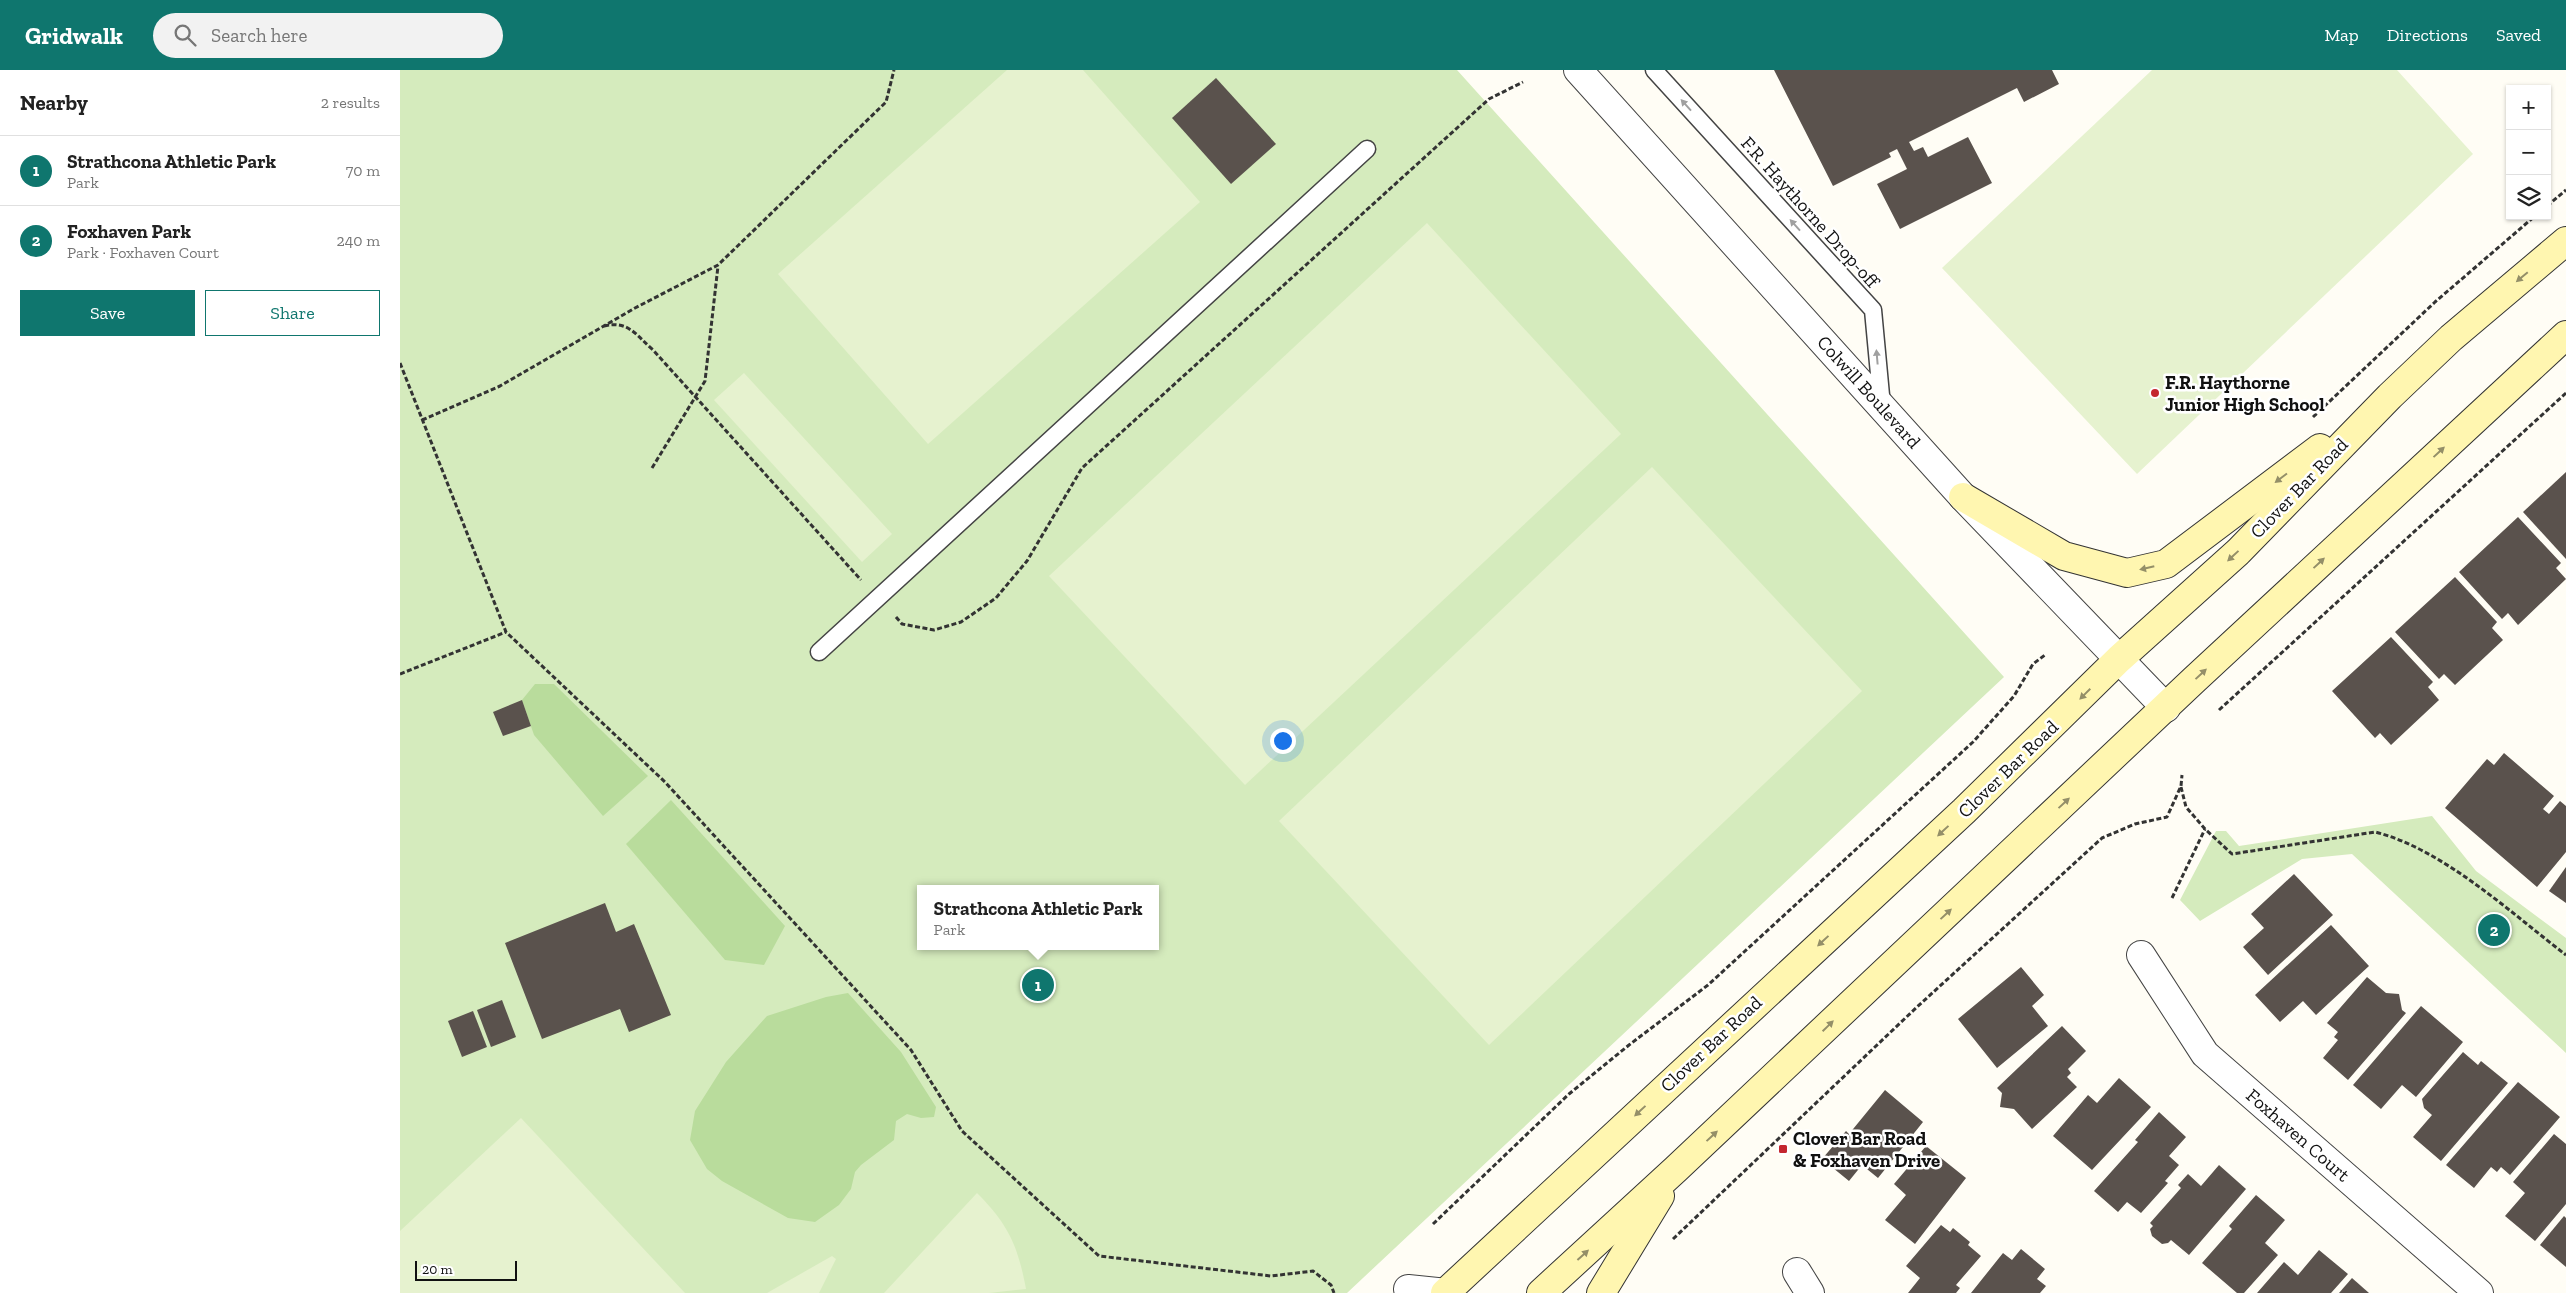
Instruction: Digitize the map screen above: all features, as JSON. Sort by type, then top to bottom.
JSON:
[{"type":"main road","name":"Clover Bar Road","points":[[1446,1293],[1964,811],[2119,659],[2238,552],[2390,396],[2451,338],[2566,241]]},
{"type":"main road","points":[[1541,1293],[1676,1169],[2566,335]]},
{"type":"main road","points":[[1963,497],[2064,556],[2127,573],[2166,564],[2390,396]]},
{"type":"main road","points":[[1601,1293],[1676,1169]]},
{"type":"street","name":"Colwill Boulevard","points":[[1578,70],[1963,497],[2166,708]]},
{"type":"street","name":"Foxhaven Court","points":[[2141,955],[2205,1054],[2479,1293]]},
{"type":"street","points":[[1408,1293],[1408,1289],[1446,1293]]},
{"type":"lane","name":"F.R. Haythorne Drop-off","points":[[1654,70],[1873,310],[1882,406]]},
{"type":"lane","points":[[820,652],[1367,149]]},
{"type":"path","points":[[422,420],[500,386],[604,326],[718,265],[886,102],[894,70]]},
{"type":"path","points":[[604,326],[618,322],[626,326],[653,350],[694,399],[902,624],[934,630],[961,622],[996,598],[1027,561],[1082,468],[1489,98],[1523,82]]},
{"type":"path","points":[[2551,203],[2566,190]]},
{"type":"path","points":[[2313,418],[2434,302],[2531,220]]},
{"type":"path","points":[[652,468],[706,381],[718,265]]},
{"type":"path","points":[[400,363],[506,632],[665,782],[904,1043],[962,1131],[1099,1256],[1271,1276],[1313,1271],[1331,1285],[1334,1293]]},
{"type":"path","points":[[2219,710],[2566,393]]},
{"type":"path","points":[[400,674],[506,632]]},
{"type":"path","points":[[1433,1224],[1569,1094],[1629,1044],[1708,985],[1972,742],[2014,696],[2033,664],[2045,655]]},
{"type":"path","points":[[2182,775],[2181,786],[2186,807],[2205,830],[2232,854],[2375,832],[2391,836],[2455,870],[2566,955]]},
{"type":"path","points":[[1670,1241],[2102,838],[2135,824],[2167,817],[2181,786]]},
{"type":"path","points":[[2172,898],[2205,830]]},
{"type":"green space","points":[[400,70],[1457,70],[2004,677],[1347,1293],[400,1293]]},
{"type":"green space","points":[[1007,70],[1083,70],[1200,202],[928,444],[778,274]]},
{"type":"green space","points":[[2152,70],[2397,70],[2473,154],[2137,474],[1942,268]]},
{"type":"green space","points":[[1427,223],[1621,434],[1245,785],[1049,576]]},
{"type":"green space","points":[[744,373],[892,534],[862,562],[714,400]]},
{"type":"green space","points":[[1652,467],[1862,691],[1489,1045],[1279,821]]},
{"type":"green space","points":[[535,684],[554,684],[648,776],[603,816],[534,735],[522,700]]},
{"type":"green space","points":[[671,800],[785,926],[764,965],[725,960],[626,844]]},
{"type":"green space","points":[[2432,816],[2476,871],[2566,938],[2566,1053],[2352,854],[2302,859],[2200,921],[2180,900],[2216,831],[2226,831],[2239,846]]},
{"type":"green space","points":[[848,993],[901,1052],[936,1107],[934,1117],[921,1118],[907,1114],[896,1121],[894,1140],[861,1165],[855,1172],[851,1189],[839,1205],[815,1222],[788,1218],[722,1181],[707,1169],[690,1140],[695,1111],[726,1062],[767,1016],[826,997]]},
{"type":"green space","points":[[521,1118],[685,1293],[400,1293],[400,1231]]},
{"type":"green space","points":[[977,1193],[997,1215],[1010,1236],[1019,1260],[1026,1289],[989,1293],[884,1293]]},
{"type":"green space","points":[[832,1256],[836,1259],[819,1293],[767,1293]]},
{"type":"building","points":[[1774,70],[2052,70],[2059,84],[2024,102],[2017,88],[1909,142],[1914,151],[1923,147],[1928,157],[1968,137],[1992,183],[1900,229],[1877,184],[1907,169],[1897,149],[1889,153],[1891,157],[1833,186]]},
{"type":"building","points":[[1216,78],[1276,144],[1231,184],[1172,118]]},
{"type":"building","points":[[2566,472],[2566,559],[2523,512]]},
{"type":"building","points":[[2518,517],[2561,563],[2556,568],[2566,579],[2518,625],[2508,613],[2502,619],[2459,572]]},
{"type":"building","points":[[2455,577],[2497,622],[2492,628],[2503,640],[2455,685],[2444,674],[2439,679],[2395,632]]},
{"type":"building","points":[[2391,637],[2433,682],[2428,687],[2439,700],[2391,745],[2380,733],[2375,738],[2332,691]]},
{"type":"building","points":[[522,700],[531,726],[503,736],[493,712]]},
{"type":"building","points":[[2504,753],[2554,796],[2543,809],[2549,814],[2560,801],[2566,806],[2566,852],[2537,887],[2445,808],[2487,759],[2494,765]]},
{"type":"building","points":[[2566,867],[2566,903],[2549,891]]},
{"type":"building","points":[[2294,874],[2333,915],[2268,975],[2243,947],[2264,928],[2251,914]]},
{"type":"building","points":[[605,903],[616,932],[634,924],[671,1015],[629,1032],[620,1009],[542,1039],[505,943]]},
{"type":"building","points":[[2331,925],[2369,966],[2316,1015],[2303,1001],[2280,1022],[2255,995]]},
{"type":"building","points":[[2021,967],[2044,995],[2032,1006],[2048,1026],[1997,1068],[1958,1019]]},
{"type":"building","points":[[2367,977],[2386,993],[2399,994],[2402,1010],[2406,1013],[2348,1080],[2323,1058],[2338,1040],[2334,1037],[2338,1032],[2327,1023]]},
{"type":"building","points":[[502,1000],[516,1037],[491,1047],[477,1010]]},
{"type":"building","points":[[2421,1006],[2463,1042],[2416,1097],[2402,1085],[2381,1109],[2353,1085]]},
{"type":"building","points":[[473,1011],[487,1047],[462,1057],[448,1021]]},
{"type":"building","points":[[2062,1026],[2086,1051],[2068,1069],[2071,1073],[2067,1077],[2077,1087],[2032,1129],[2014,1109],[2000,1107],[2002,1093],[1997,1088]]},
{"type":"building","points":[[2463,1052],[2478,1065],[2481,1061],[2508,1083],[2441,1161],[2413,1137],[2432,1115],[2424,1108],[2422,1099]]},
{"type":"building","points":[[2119,1078],[2151,1107],[2092,1170],[2053,1136],[2088,1095],[2097,1103]]},
{"type":"building","points":[[2518,1082],[2560,1117],[2510,1175],[2501,1167],[2497,1172],[2491,1167],[2474,1188],[2446,1165]]},
{"type":"building","points":[[1885,1090],[1923,1122],[1878,1178],[1862,1165],[1849,1181],[1822,1159],[1846,1131],[1849,1134]]},
{"type":"building","points":[[2159,1112],[2186,1137],[2169,1156],[2179,1165],[2165,1181],[2168,1183],[2141,1213],[2127,1202],[2118,1212],[2094,1191],[2138,1142],[2135,1140]]},
{"type":"building","points":[[2554,1134],[2566,1144],[2566,1204],[2535,1241],[2505,1216],[2525,1193],[2513,1182]]},
{"type":"building","points":[[1926,1146],[1966,1178],[1915,1244],[1885,1220],[1906,1195],[1894,1184]]},
{"type":"building","points":[[2219,1165],[2246,1189],[2189,1255],[2171,1240],[2168,1243],[2162,1244],[2152,1236],[2150,1229],[2153,1226],[2150,1223],[2181,1188],[2178,1185],[2188,1174],[2201,1186]]},
{"type":"building","points":[[2256,1195],[2285,1220],[2265,1243],[2278,1255],[2244,1293],[2237,1293],[2202,1263],[2232,1229],[2229,1226]]},
{"type":"building","points":[[2564,1216],[2566,1218],[2566,1267],[2540,1245]]},
{"type":"building","points":[[1941,1225],[1950,1232],[1953,1228],[1970,1242],[1968,1245],[1981,1256],[1956,1285],[1960,1288],[1956,1293],[1908,1293],[1920,1278],[1906,1266]]},
{"type":"building","points":[[2021,1249],[2045,1269],[2037,1279],[2046,1286],[2040,1293],[1971,1293],[2003,1253],[2012,1260]]},
{"type":"building","points":[[2319,1250],[2348,1274],[2331,1293],[2257,1293],[2284,1262],[2298,1275]]},
{"type":"building","points":[[2352,1278],[2369,1293],[2339,1293]]},
{"type":"place","name":"F.R. Haythorne Junior High School","points":[[2155,393]]},
{"type":"place","name":"Foxhaven Park","points":[[2494,930]]},
{"type":"place","name":"Strathcona Athletic Park","points":[[1038,985]]},
{"type":"place","name":"Clover Bar Road & Foxhaven Drive","points":[[1783,1149]]}]
